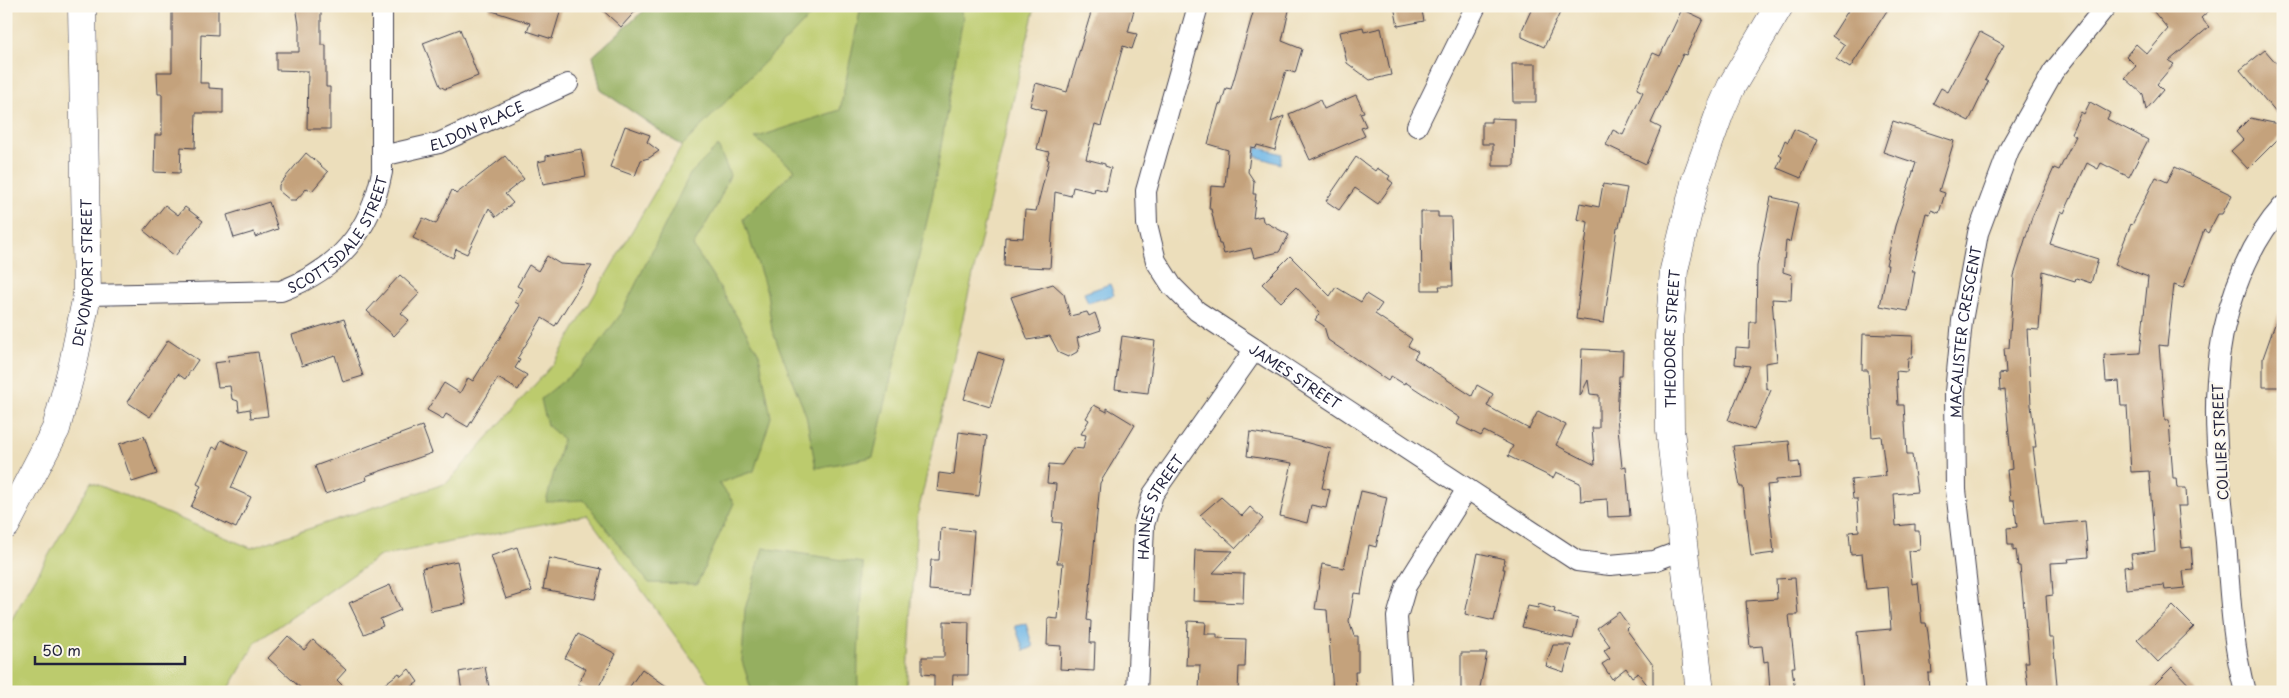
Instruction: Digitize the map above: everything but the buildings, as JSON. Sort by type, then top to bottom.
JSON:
[{"type":"main road","name":"DEVONPORT STREET","points":[[6,525],[56,429],[73,364],[87,295],[82,6]]},
{"type":"main road","name":"THEODORE STREET","points":[[1700,692],[1670,430],[1668,336],[1674,270],[1696,179],[1720,112],[1731,87],[1779,6]]},
{"type":"street","name":"SCOTTSDALE STREET","points":[[87,295],[281,291],[304,282],[325,270],[357,237],[377,197],[382,172],[382,6]]},
{"type":"street","name":"JAMES STREET","points":[[1198,6],[1146,191],[1147,224],[1156,261],[1172,286],[1197,311],[1577,561],[1610,565],[1654,561],[1683,550]]},
{"type":"street","points":[[1417,126],[1476,6]]},
{"type":"street","name":"MACALISTER CRESCENT","points":[[1979,692],[1956,490],[1955,392],[1962,321],[1978,233],[2009,150],[2053,72],[2106,6]]},
{"type":"street","name":"ELDON PLACE","points":[[382,156],[439,143],[568,84]]},
{"type":"street","name":"COLLIER STREET","points":[[2245,692],[2236,658],[2218,452],[2217,380],[2226,321],[2238,283],[2255,246],[2283,206]]},
{"type":"street","name":"HAINES STREET","points":[[1137,692],[1144,525],[1153,494],[1254,349]]},
{"type":"street","points":[[1402,692],[1397,617],[1406,586],[1467,489]]},
{"type":"green space","points":[[649,6],[1035,6],[917,517],[907,692],[716,692],[587,515],[380,556],[256,642],[227,692],[6,692],[6,629],[91,482],[251,548],[447,483],[555,362],[682,146],[601,90],[593,56]]},
{"type":"green space","points":[[649,6],[820,6],[682,146],[601,90],[593,56]]},
{"type":"green space","points":[[861,6],[959,6],[963,17],[932,199],[873,457],[816,468],[806,415],[772,330],[767,292],[743,219],[795,170],[755,138],[840,110]]},
{"type":"green space","points":[[718,146],[730,175],[717,205],[693,246],[759,354],[771,417],[754,471],[719,483],[734,503],[697,584],[649,583],[584,500],[546,502],[563,439],[547,425],[541,399],[583,365],[621,314],[690,174]]},
{"type":"green space","points":[[763,548],[863,563],[858,692],[752,692],[742,661],[745,609]]},
{"type":"water","points":[[1257,147],[1282,154],[1280,164],[1255,156]]},
{"type":"water","points":[[1110,284],[1114,295],[1088,303],[1084,293]]},
{"type":"water","points":[[1026,624],[1033,647],[1024,651],[1015,626]]}]
